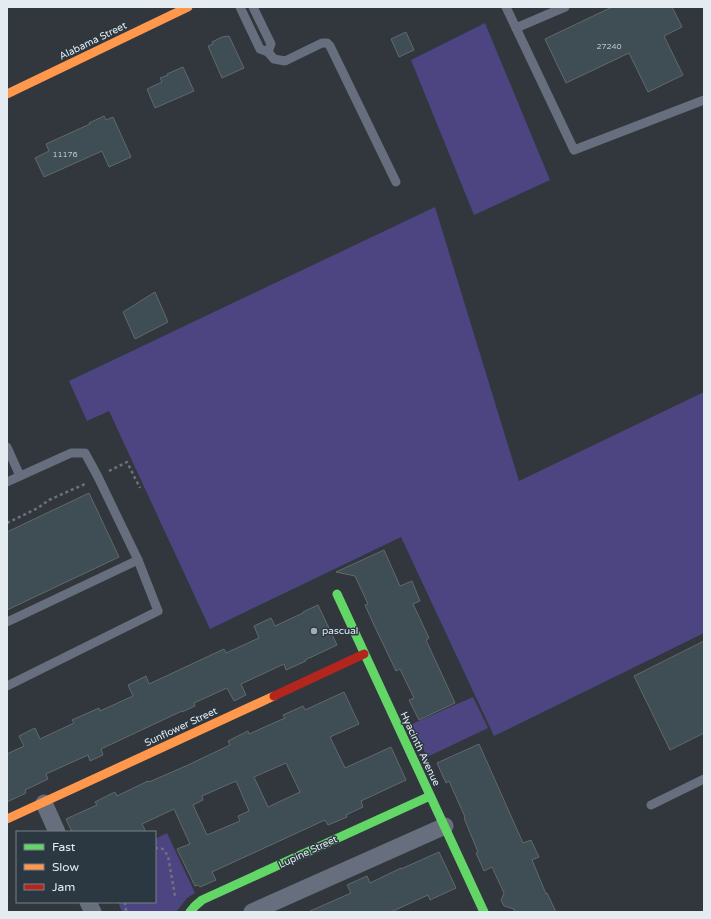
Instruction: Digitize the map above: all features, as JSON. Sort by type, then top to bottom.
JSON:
[{"type":"street","name":"Alabama Street","points":[[7,94],[188,7]]},
{"type":"street","name":"Hyacinth Avenue","points":[[337,594],[484,912]]},
{"type":"street","name":"Sunflower Street","points":[[7,819],[364,654]]},
{"type":"street","name":"Lupine Street","points":[[190,912],[202,900],[430,796]]},
{"type":"street","points":[[44,803],[57,831]]},
{"type":"street","points":[[252,912],[445,826]]},
{"type":"lane","points":[[240,7],[260,49],[268,52],[274,59],[285,61],[322,43],[327,43],[330,46],[396,182]]},
{"type":"lane","points":[[253,7],[271,44],[268,52]]},
{"type":"lane","points":[[506,7],[574,150],[704,100]]},
{"type":"lane","points":[[516,28],[565,7]]},
{"type":"lane","points":[[7,447],[20,476]]},
{"type":"lane","points":[[7,482],[71,453],[85,453],[138,560],[158,612],[7,686]]},
{"type":"lane","points":[[7,622],[138,560]]},
{"type":"lane","points":[[651,805],[704,779]]},
{"type":"path","points":[[7,523],[38,508],[49,500],[127,462],[140,488]]},
{"type":"path","points":[[156,848],[163,849],[168,856],[176,899]]},
{"type":"shaded area","points":[[485,23],[550,180],[474,215],[411,60]]},
{"type":"shaded area","points":[[435,207],[519,481],[704,392],[704,633],[494,736],[401,537],[210,629],[109,411],[87,421],[69,381]]},
{"type":"shaded area","points":[[473,697],[488,728],[427,757],[412,724]]},
{"type":"shaded area","points":[[167,833],[195,893],[187,898],[176,912],[122,912],[118,903],[156,903],[156,838]]},
{"type":"building","points":[[612,7],[672,7],[682,27],[664,36],[683,75],[648,92],[629,53],[566,83],[545,39]]},
{"type":"building","points":[[406,32],[414,50],[399,57],[391,39]]},
{"type":"building","points":[[229,36],[244,68],[222,78],[208,46],[213,44],[212,42],[222,37]]},
{"type":"building","points":[[183,67],[194,91],[155,108],[147,89],[162,82],[160,78]]},
{"type":"building","points":[[104,116],[106,120],[113,117],[131,157],[109,167],[102,151],[44,177],[35,158],[49,151],[46,144]]},
{"type":"building","points":[[155,292],[168,322],[135,339],[123,312]]},
{"type":"building","points":[[89,493],[119,557],[7,610],[7,532]]},
{"type":"building","points":[[384,550],[400,586],[412,581],[420,601],[413,604],[429,638],[426,640],[455,703],[419,720],[409,700],[414,698],[400,669],[396,671],[365,605],[368,604],[355,576],[336,572]]},
{"type":"building","points":[[318,605],[337,645],[286,670],[284,664],[241,684],[246,695],[234,701],[227,688],[194,703],[195,706],[101,749],[103,755],[90,761],[88,755],[46,774],[48,779],[25,790],[26,793],[7,802],[7,754],[24,746],[19,736],[35,728],[40,739],[74,723],[72,720],[99,708],[100,711],[133,696],[128,685],[146,676],[149,684],[224,649],[226,653],[259,638],[254,626],[271,618],[275,626]]},
{"type":"building","points":[[704,641],[704,733],[670,750],[634,676]]},
{"type":"building","points":[[344,692],[359,724],[330,737],[345,768],[391,747],[406,780],[361,801],[363,807],[346,815],[347,817],[328,825],[325,820],[212,872],[216,880],[200,887],[198,885],[195,886],[177,849],[190,844],[174,809],[142,824],[146,831],[72,831],[66,819],[97,805],[95,802],[115,792],[117,796],[148,781],[149,782],[188,765],[230,745],[228,741],[248,731],[249,734],[285,718],[283,715],[303,706],[305,710]],"holes":[[[286,763],[300,792],[268,807],[254,777]],[[236,781],[249,811],[238,816],[240,821],[207,835],[193,805],[203,800],[202,796]]]},
{"type":"building","points":[[479,744],[523,843],[531,840],[539,857],[532,860],[546,894],[547,893],[556,912],[515,912],[514,909],[504,906],[501,900],[504,893],[492,867],[484,871],[476,853],[478,852],[464,818],[465,817],[449,781],[446,783],[437,763]]},
{"type":"building","points":[[439,852],[456,888],[430,900],[428,895],[391,912],[308,912],[351,893],[347,885],[367,876],[370,883]]},
{"type":"traffic: fast","points":[[337,594],[484,912]]},
{"type":"traffic: fast","points":[[190,912],[202,900],[430,796]]},
{"type":"traffic: slow","points":[[7,94],[188,7]]},
{"type":"traffic: slow","points":[[7,819],[274,696]]},
{"type":"traffic: jam","points":[[274,696],[364,654]]},
{"type":"place","name":"pascual","points":[[314,631]]}]
